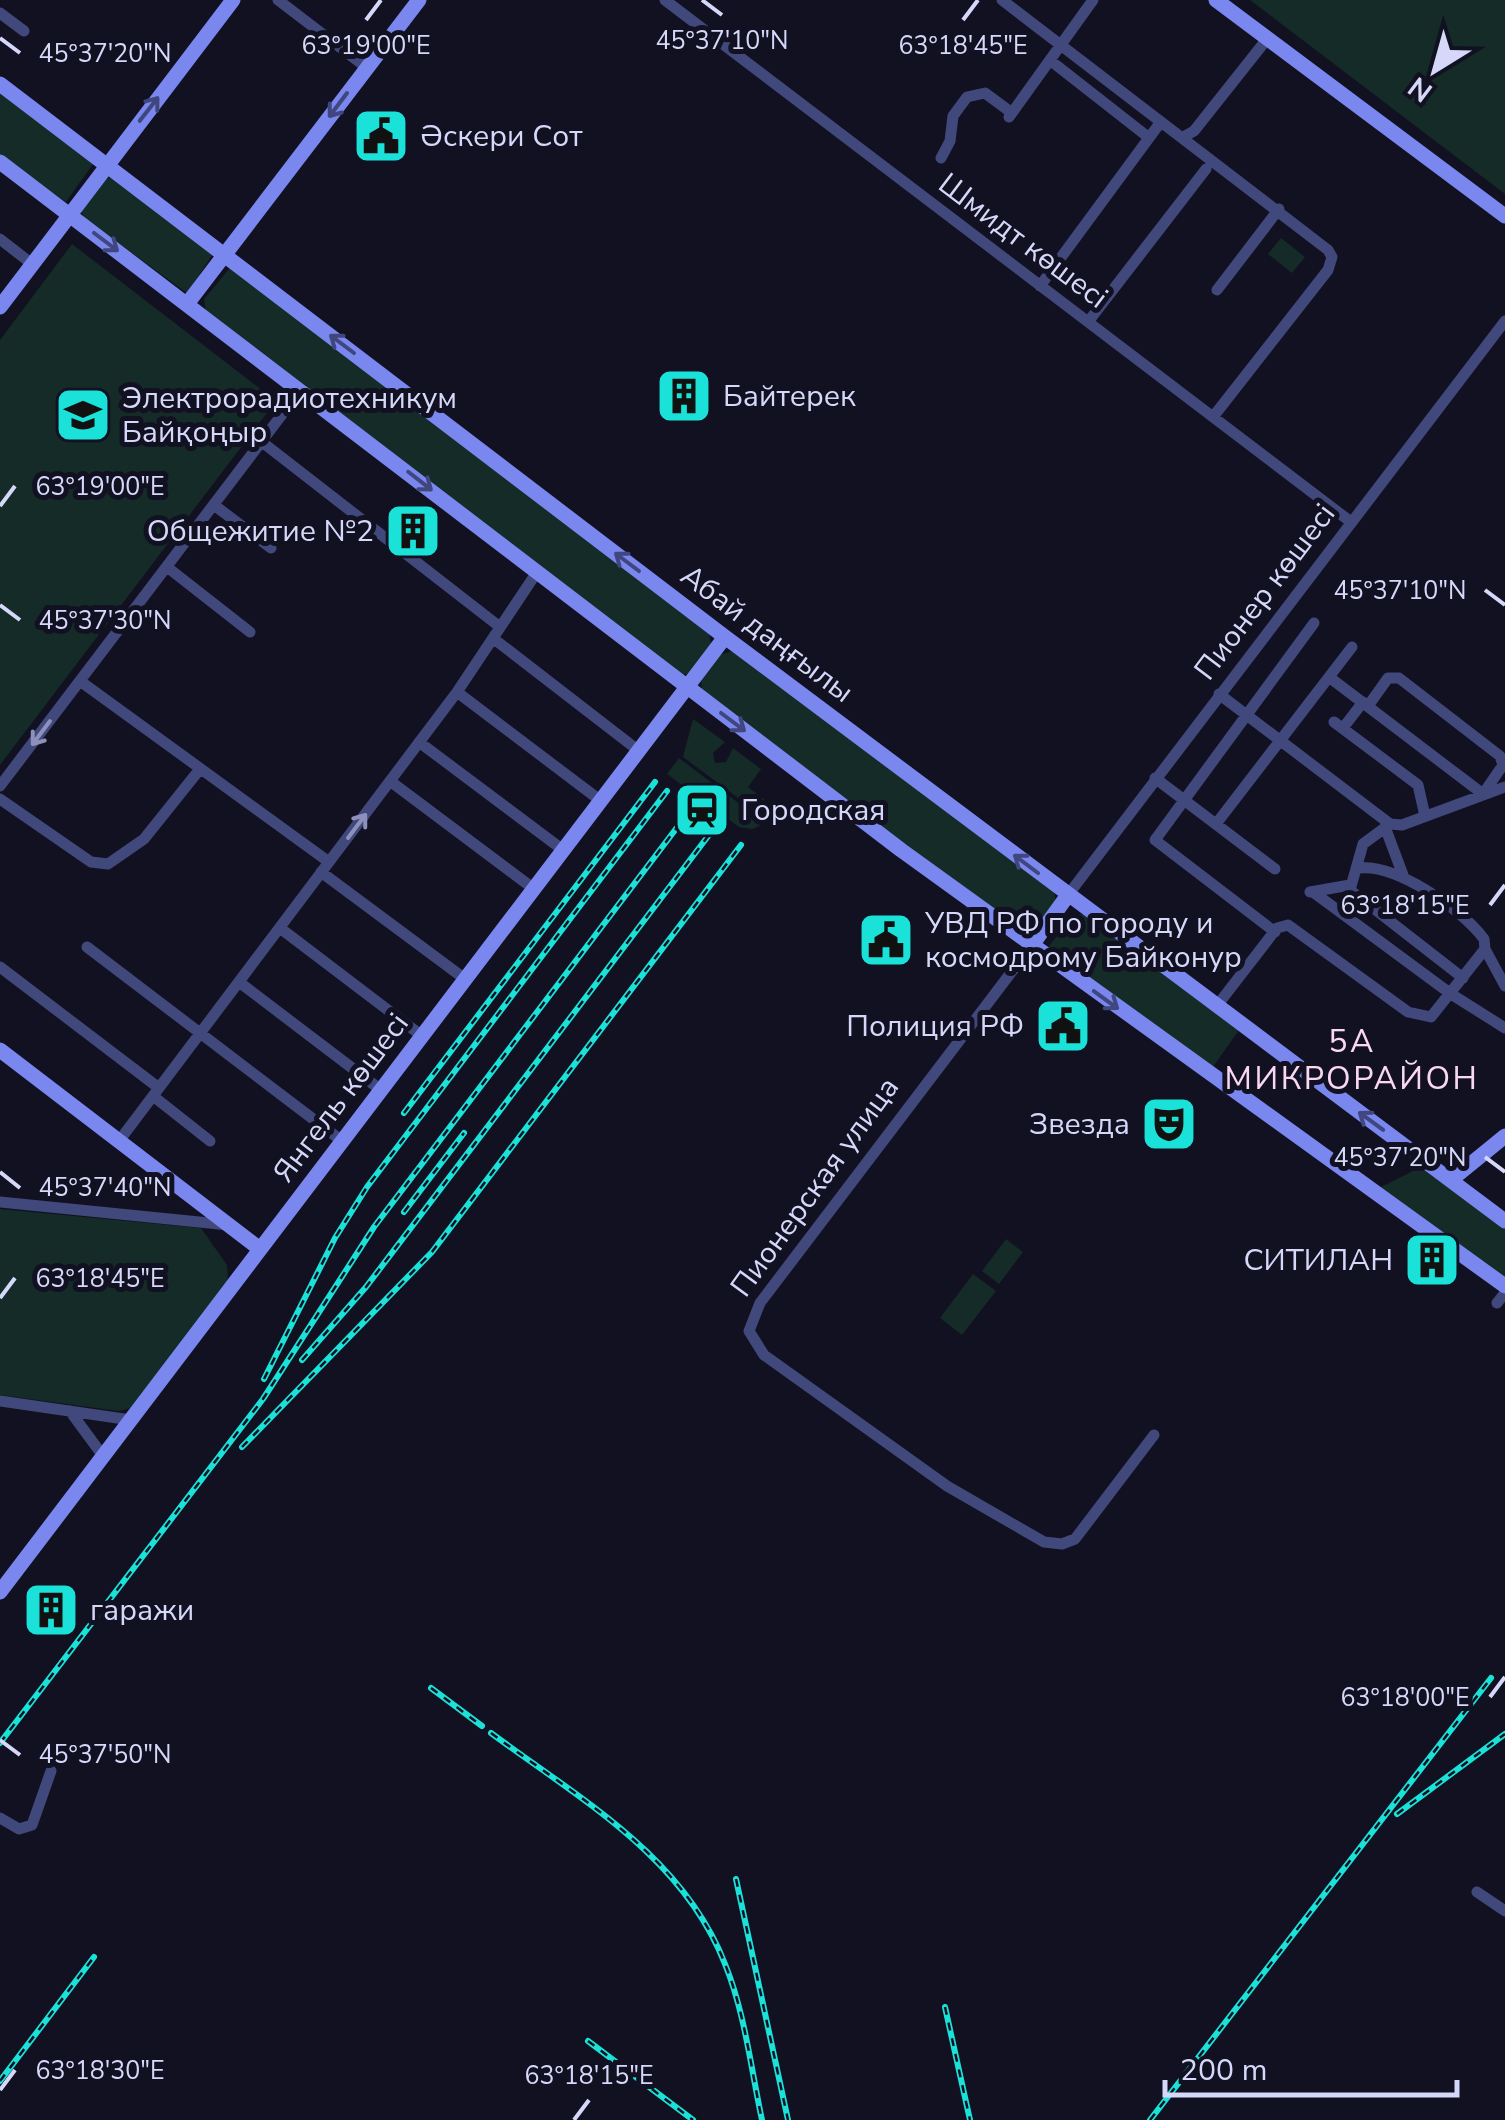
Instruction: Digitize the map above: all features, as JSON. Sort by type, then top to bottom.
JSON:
[{"type":"main road","points":[[0,307],[233,0]]},
{"type":"main road","points":[[187,304],[419,0]]},
{"type":"main road","points":[[1216,0],[1505,216]]},
{"type":"main road","name":"Абай даңғылы","points":[[0,84],[725,637],[1505,1222]]},
{"type":"main road","points":[[0,162],[688,686],[1502,1294]]},
{"type":"main road","name":"Янгель көшесі","points":[[0,1592],[725,637]]},
{"type":"main road","name":"Пионерская улица","points":[[1032,945],[1068,896]]},
{"type":"main road","points":[[0,1050],[260,1249]]},
{"type":"main road","points":[[1450,1180],[1502,1141]]},
{"type":"street","points":[[278,0],[367,68]]},
{"type":"street","name":"Шмидт көшесі","points":[[665,0],[1350,522]]},
{"type":"street","points":[[1002,0],[1160,123],[1185,136],[1328,250],[1331,263],[1213,418]]},
{"type":"street","points":[[942,158],[950,141],[953,116],[967,97],[985,94],[1010,115],[1093,0]]},
{"type":"street","points":[[2,6],[24,31]]},
{"type":"street","points":[[1185,136],[1194,131],[1267,39]]},
{"type":"street","points":[[1051,61],[1148,137]]},
{"type":"street","points":[[1040,286],[1160,123]]},
{"type":"street","points":[[1088,322],[1206,169]]},
{"type":"street","points":[[1218,290],[1279,209]]},
{"type":"street","points":[[0,239],[32,264]]},
{"type":"street","name":"Пионер көшесі","points":[[1068,896],[1505,321]]},
{"type":"street","points":[[0,786],[290,404],[291,383]]},
{"type":"street","points":[[262,442],[639,751]]},
{"type":"street","points":[[214,506],[270,548]]},
{"type":"street","points":[[167,567],[250,632]]},
{"type":"street","points":[[119,1141],[457,692],[537,572]]},
{"type":"street","points":[[1275,932],[1155,840],[1314,623]]},
{"type":"street","points":[[1216,824],[1352,647]]},
{"type":"street","points":[[1329,677],[1483,794]]},
{"type":"street","points":[[1425,816],[1418,784],[1339,725],[1388,678],[1398,678],[1500,756],[1502,774],[1483,794]]},
{"type":"street","points":[[80,681],[200,768],[465,979]]},
{"type":"street","points":[[457,692],[601,800]]},
{"type":"street","points":[[1220,694],[1281,738],[1387,826],[1403,875]]},
{"type":"street","points":[[419,742],[564,850]]},
{"type":"street","points":[[0,800],[90,862],[108,864],[144,839],[200,768]]},
{"type":"street","points":[[1155,778],[1276,869]]},
{"type":"street","points":[[390,781],[534,889]]},
{"type":"street","points":[[1463,978],[1352,893],[1350,885],[1363,844],[1387,826],[1402,825],[1505,788]]},
{"type":"street","points":[[1358,868],[1378,866],[1403,875],[1480,933],[1505,986]]},
{"type":"street","points":[[1350,885],[1309,893],[1451,994],[1502,1020]]},
{"type":"street","points":[[1216,1007],[1275,932],[1288,926],[1415,1016],[1431,1017],[1485,949]]},
{"type":"street","points":[[280,928],[422,1036]]},
{"type":"street","name":"Пионерская улица","points":[[1032,945],[760,1303],[749,1331],[764,1355],[947,1486],[1044,1542],[1062,1544],[1074,1538],[1154,1435]]},
{"type":"street","points":[[87,948],[342,1141]]},
{"type":"street","points":[[0,967],[156,1092],[210,1141]]},
{"type":"street","points":[[239,982],[381,1090]]},
{"type":"street","points":[[0,1202],[229,1225]]},
{"type":"street","points":[[0,1401],[131,1420]]},
{"type":"street","points":[[70,1411],[103,1456]]},
{"type":"street","points":[[0,1818],[19,1829],[32,1825],[52,1771]]},
{"type":"street","points":[[1477,1892],[1505,1911]]},
{"type":"green space","points":[[1250,0],[1505,0],[1505,194]]},
{"type":"green space","points":[[0,90],[93,164],[66,202],[0,157]]},
{"type":"green space","points":[[113,177],[213,254],[187,293],[84,218],[81,210],[104,179]]},
{"type":"green space","points":[[1281,238],[1305,257],[1292,273],[1268,254]]},
{"type":"green space","points":[[72,244],[276,401],[0,765],[0,340]]},
{"type":"green space","points":[[230,268],[709,632],[711,644],[688,674],[680,675],[206,312],[204,299]]},
{"type":"green space","points":[[732,651],[1054,890],[1056,903],[1032,935],[1023,936],[702,690],[701,679],[720,655]]},
{"type":"green space","points":[[693,719],[725,742],[713,753],[715,763],[726,762],[733,748],[761,769],[748,787],[776,809],[768,820],[683,757]]},
{"type":"green space","points":[[679,758],[765,823],[753,829],[739,827],[667,774]]},
{"type":"green space","points":[[1084,914],[1239,1030],[1210,1071],[1051,953],[1049,946],[1073,915]]},
{"type":"green space","points":[[1423,1166],[1505,1228],[1505,1279],[1377,1189]]},
{"type":"green space","points":[[0,1209],[201,1228],[227,1265],[228,1280],[132,1408],[118,1411],[0,1395]]},
{"type":"green space","points":[[1006,1239],[1023,1252],[999,1284],[982,1271]]},
{"type":"green space","points":[[973,1274],[996,1291],[962,1335],[940,1318]]},
{"type":"railway","points":[[404,1113],[655,782]]},
{"type":"railway","points":[[264,1379],[335,1238],[367,1187],[667,791]]},
{"type":"railway","points":[[0,1743],[263,1399],[374,1227],[691,809]]},
{"type":"railway","points":[[302,1360],[366,1287],[715,827]]},
{"type":"railway","points":[[242,1447],[432,1252],[741,845]]},
{"type":"railway","points":[[404,1212],[464,1133]]},
{"type":"railway","points":[[1150,2120],[1491,1678]]},
{"type":"railway","points":[[431,1688],[482,1726]]},
{"type":"railway","points":[[491,1733],[626,1833],[656,1861],[707,1926],[725,1964],[743,2021],[762,2120]]},
{"type":"railway","points":[[1397,1814],[1505,1734]]},
{"type":"railway","points":[[736,1879],[788,2120]]},
{"type":"railway","points":[[0,2081],[94,1957]]},
{"type":"railway","points":[[945,2007],[970,2120]]},
{"type":"railway","points":[[588,2041],[693,2120]]},
{"type":"place","name":"Әскери Сот","points":[[381,136]]},
{"type":"place","name":"Байтерек","points":[[684,396]]},
{"type":"place","name":"Электрорадиотехникум Байқоңыр","points":[[83,415]]},
{"type":"place","name":"Общежитие №2","points":[[413,531]]},
{"type":"place","name":"Городская","points":[[702,810]]},
{"type":"place","name":"УВД РФ по городу и космодрому Байконур","points":[[886,940]]},
{"type":"place","name":"Полиция РФ","points":[[1063,1026]]},
{"type":"place","name":"Звезда","points":[[1169,1124]]},
{"type":"place","name":"СИТИЛАН","points":[[1432,1260]]},
{"type":"place","name":"гаражи","points":[[51,1610]]},
{"type":"district","name":"5А МИКРОРАЙОН","points":[[1352,1060]]}]
